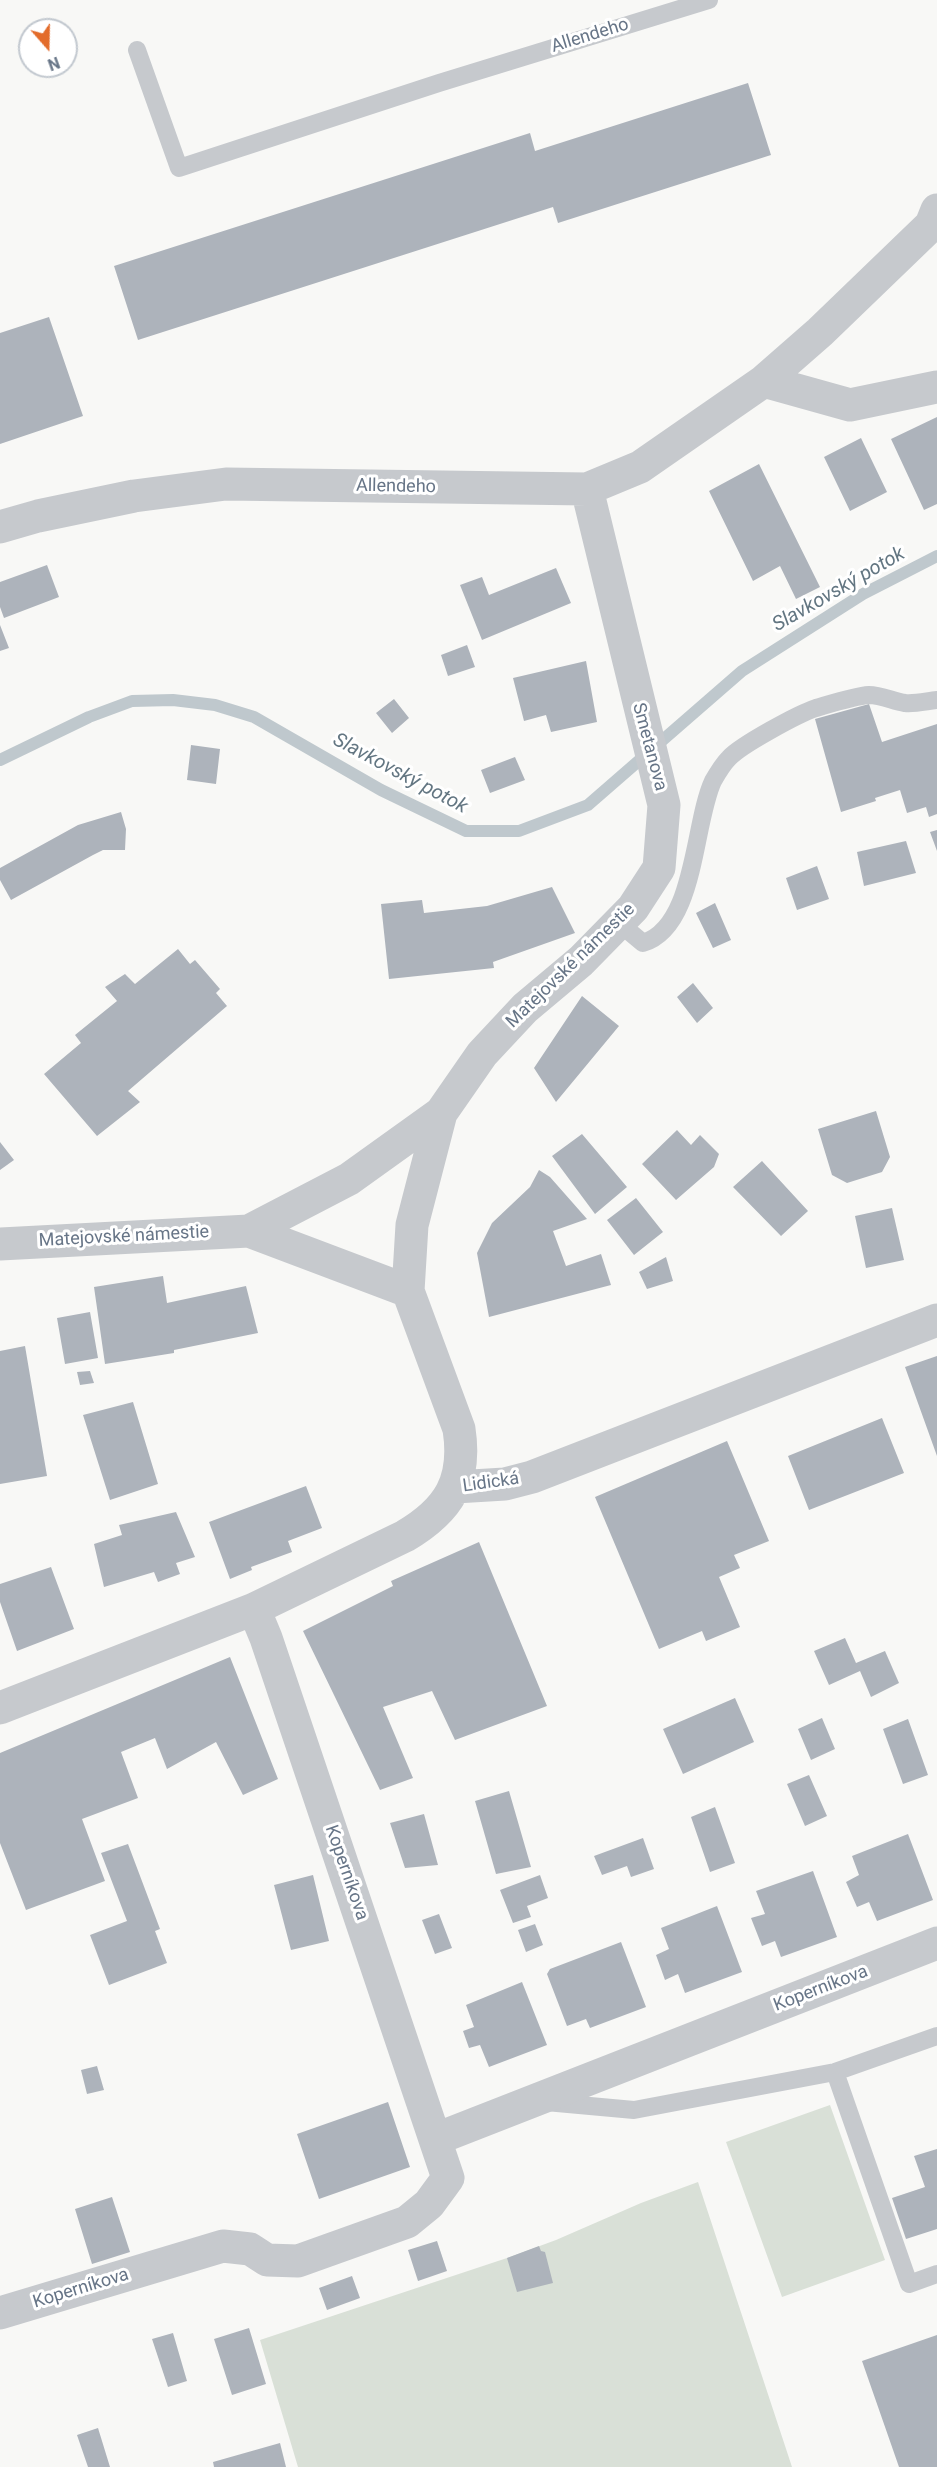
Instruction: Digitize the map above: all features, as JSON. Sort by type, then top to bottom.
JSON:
[{"type":"street","name":"Allendeho","points":[[0,526],[134,496],[226,484],[587,489],[640,467],[764,381],[820,332],[931,225],[937,210]]},
{"type":"street","points":[[764,381],[850,405],[937,387]]},
{"type":"street","name":"Smetanova","points":[[587,489],[664,805]]},
{"type":"street","name":"Matejovské námestie","points":[[249,1231],[350,1179],[441,1113],[482,1054],[525,1008],[581,961],[633,908],[659,868],[664,805]]},
{"type":"street","name":"Matejovské námestie","points":[[441,1113],[412,1225],[408,1292],[459,1429],[462,1447],[461,1465],[455,1487]]},
{"type":"street","name":"Matejovské námestie","points":[[0,1244],[249,1231],[408,1292]]},
{"type":"street","name":"Lidická","points":[[0,1708],[254,1608],[405,1536],[428,1522],[443,1508],[455,1487],[505,1484],[532,1477],[937,1320]]},
{"type":"street","name":"Koperníkova","points":[[0,2313],[223,2246],[250,2250],[267,2260],[298,2261],[407,2222],[429,2204],[448,2178],[254,1608]]},
{"type":"street","name":"Koperníkova","points":[[436,2139],[937,1943]]},
{"type":"lane","name":"Allendeho","points":[[137,50],[179,168],[439,83],[709,0]]},
{"type":"lane","points":[[619,923],[643,943],[655,940],[667,926],[680,904],[694,855],[704,807],[714,780],[729,758],[748,743],[813,709],[870,695],[906,703],[937,700]]},
{"type":"lane","points":[[535,2101],[634,2110],[835,2072],[937,2036]]},
{"type":"lane","points":[[835,2072],[909,2284],[937,2274]]},
{"type":"shaded area","points":[[830,2105],[885,2260],[782,2297],[726,2142]]},
{"type":"shaded area","points":[[698,2182],[792,2467],[298,2467],[260,2340],[507,2258]]},
{"type":"building","points":[[748,83],[771,155],[558,223],[553,207],[138,340],[114,266],[530,133],[535,151]]},
{"type":"building","points":[[49,317],[83,416],[0,444],[0,333]]},
{"type":"building","points":[[937,417],[937,504],[924,510],[891,439]]},
{"type":"building","points":[[861,438],[887,492],[850,511],[824,457]]},
{"type":"building","points":[[759,464],[820,587],[796,599],[780,566],[753,581],[709,491]]},
{"type":"building","points":[[47,565],[59,597],[4,618],[0,607],[0,582]]},
{"type":"building","points":[[556,568],[571,603],[482,640],[460,585],[482,577],[489,595]]},
{"type":"building","points":[[0,625],[9,648],[0,651]]},
{"type":"building","points":[[467,645],[475,667],[448,676],[441,655]]},
{"type":"building","points":[[586,661],[597,722],[551,732],[546,715],[524,721],[513,678]]},
{"type":"building","points":[[394,699],[409,718],[392,733],[376,713]]},
{"type":"building","points":[[869,704],[882,742],[937,724],[937,814],[929,817],[926,807],[907,813],[900,790],[875,798],[876,801],[841,812],[815,719]]},
{"type":"building","points":[[191,745],[220,749],[216,784],[187,780]]},
{"type":"building","points":[[515,757],[525,780],[490,793],[481,770]]},
{"type":"building","points":[[121,812],[126,829],[125,850],[103,850],[11,900],[0,880],[0,868],[78,825]]},
{"type":"building","points":[[937,830],[937,851],[930,832]]},
{"type":"building","points":[[906,841],[916,873],[864,886],[857,852]]},
{"type":"building","points":[[817,866],[829,899],[797,910],[786,878]]},
{"type":"building","points":[[552,887],[575,933],[493,962],[494,968],[389,979],[381,904],[422,900],[424,913],[487,906]]},
{"type":"building","points":[[715,903],[731,940],[713,948],[696,913]]},
{"type":"building","points":[[178,949],[190,964],[195,960],[220,989],[216,993],[227,1006],[128,1091],[140,1102],[97,1136],[44,1074],[81,1043],[75,1035],[117,1001],[105,987],[125,974],[135,984]]},
{"type":"building","points":[[693,983],[713,1008],[697,1023],[677,997]]},
{"type":"building","points":[[582,996],[619,1026],[556,1102],[534,1068]]},
{"type":"building","points":[[876,1111],[890,1157],[882,1172],[847,1183],[832,1175],[818,1129]]},
{"type":"building","points":[[677,1130],[691,1145],[700,1135],[719,1154],[714,1167],[676,1200],[642,1164]]},
{"type":"building","points":[[582,1134],[627,1187],[595,1214],[552,1156]]},
{"type":"building","points":[[0,1142],[14,1160],[0,1170]]},
{"type":"building","points":[[762,1161],[808,1211],[781,1236],[733,1187]]},
{"type":"building","points":[[539,1170],[550,1177],[587,1219],[553,1231],[566,1266],[601,1254],[611,1285],[489,1317],[477,1253],[492,1223],[530,1187]]},
{"type":"building","points":[[636,1198],[663,1232],[634,1255],[607,1220]]},
{"type":"building","points":[[892,1208],[904,1260],[866,1268],[855,1216]]},
{"type":"building","points":[[666,1257],[673,1281],[647,1289],[639,1272]]},
{"type":"building","points":[[163,1276],[167,1303],[246,1286],[258,1333],[174,1350],[174,1353],[105,1364],[94,1287]]},
{"type":"building","points":[[90,1312],[98,1358],[65,1364],[57,1318]]},
{"type":"building","points":[[25,1346],[47,1476],[0,1484],[0,1351]]},
{"type":"building","points":[[937,1356],[937,1456],[905,1367]]},
{"type":"building","points":[[90,1371],[94,1383],[80,1385],[77,1372]]},
{"type":"building","points":[[133,1402],[158,1484],[110,1500],[83,1415]]},
{"type":"building","points":[[882,1418],[904,1473],[809,1510],[788,1456]]},
{"type":"building","points":[[727,1441],[769,1541],[734,1555],[740,1568],[719,1577],[740,1627],[706,1641],[702,1631],[659,1649],[595,1497]]},
{"type":"building","points":[[306,1486],[322,1528],[288,1541],[292,1552],[251,1567],[252,1570],[230,1579],[209,1522]]},
{"type":"building","points":[[176,1512],[195,1557],[176,1563],[180,1574],[158,1582],[154,1572],[104,1587],[94,1544],[122,1535],[119,1525]]},
{"type":"building","points":[[479,1542],[547,1706],[455,1740],[432,1691],[383,1707],[413,1778],[380,1790],[303,1631],[393,1586],[391,1581]]},
{"type":"building","points":[[51,1567],[74,1629],[17,1651],[0,1602],[0,1584]]},
{"type":"building","points":[[845,1638],[856,1663],[885,1651],[899,1683],[871,1697],[860,1671],[829,1685],[814,1651]]},
{"type":"building","points":[[230,1657],[278,1779],[243,1795],[216,1742],[167,1769],[155,1738],[121,1752],[138,1798],[82,1819],[105,1881],[26,1910],[0,1843],[0,1753]]},
{"type":"building","points":[[735,1698],[754,1742],[683,1774],[663,1729]]},
{"type":"building","points":[[822,1718],[835,1749],[811,1760],[798,1729]]},
{"type":"building","points":[[908,1719],[928,1775],[903,1784],[883,1729]]},
{"type":"building","points":[[809,1775],[827,1816],[805,1826],[787,1784]]},
{"type":"building","points":[[509,1791],[531,1867],[496,1874],[475,1801]]},
{"type":"building","points":[[715,1807],[735,1863],[710,1872],[691,1817]]},
{"type":"building","points":[[424,1814],[438,1865],[405,1868],[390,1823]]},
{"type":"building","points":[[908,1834],[933,1900],[877,1921],[869,1902],[857,1907],[846,1882],[859,1875],[852,1856]]},
{"type":"building","points":[[643,1838],[654,1869],[631,1877],[627,1866],[602,1875],[594,1856]]},
{"type":"building","points":[[128,1844],[160,1929],[155,1931],[167,1963],[109,1985],[90,1935],[127,1921],[101,1853]]},
{"type":"building","points":[[813,1871],[837,1937],[781,1957],[775,1941],[762,1946],[751,1918],[765,1914],[756,1891]]},
{"type":"building","points":[[313,1875],[329,1941],[291,1950],[274,1885]]},
{"type":"building","points":[[540,1875],[548,1898],[527,1906],[531,1917],[513,1923],[500,1890]]},
{"type":"building","points":[[717,1906],[742,1972],[685,1993],[678,1974],[665,1980],[656,1955],[669,1949],[661,1928]]},
{"type":"building","points":[[439,1914],[452,1948],[435,1954],[422,1920]]},
{"type":"building","points":[[535,1924],[543,1945],[526,1952],[518,1930]]},
{"type":"building","points":[[621,1942],[646,2007],[590,2028],[586,2019],[567,2026],[547,1974],[550,1969]]},
{"type":"building","points":[[522,1982],[547,2045],[489,2067],[480,2045],[469,2048],[463,2031],[474,2027],[466,2005]]},
{"type":"building","points":[[97,2066],[104,2090],[87,2094],[81,2070]]},
{"type":"building","points":[[388,2102],[410,2167],[319,2199],[297,2134]]},
{"type":"building","points":[[937,2149],[937,2229],[906,2239],[892,2198],[925,2187],[914,2156]]},
{"type":"building","points":[[112,2197],[130,2252],[92,2264],[75,2209]]},
{"type":"building","points":[[437,2241],[447,2271],[418,2281],[408,2250]]},
{"type":"building","points":[[539,2246],[541,2251],[545,2252],[553,2283],[517,2292],[507,2258]]},
{"type":"building","points":[[352,2276],[360,2298],[327,2310],[319,2288]]},
{"type":"building","points":[[249,2328],[266,2384],[232,2395],[214,2339]]},
{"type":"building","points":[[173,2333],[187,2381],[168,2387],[152,2339]]},
{"type":"building","points":[[937,2335],[937,2467],[899,2467],[862,2361]]},
{"type":"building","points":[[98,2428],[110,2467],[88,2467],[77,2435]]},
{"type":"building","points":[[280,2443],[286,2467],[214,2467],[213,2462]]},
{"type":"waterway","name":"Slavkovský potok","points":[[0,760],[89,717],[132,701],[173,700],[215,705],[254,717],[381,790],[466,831],[519,831],[588,805],[742,671],[863,594],[937,556]]}]
